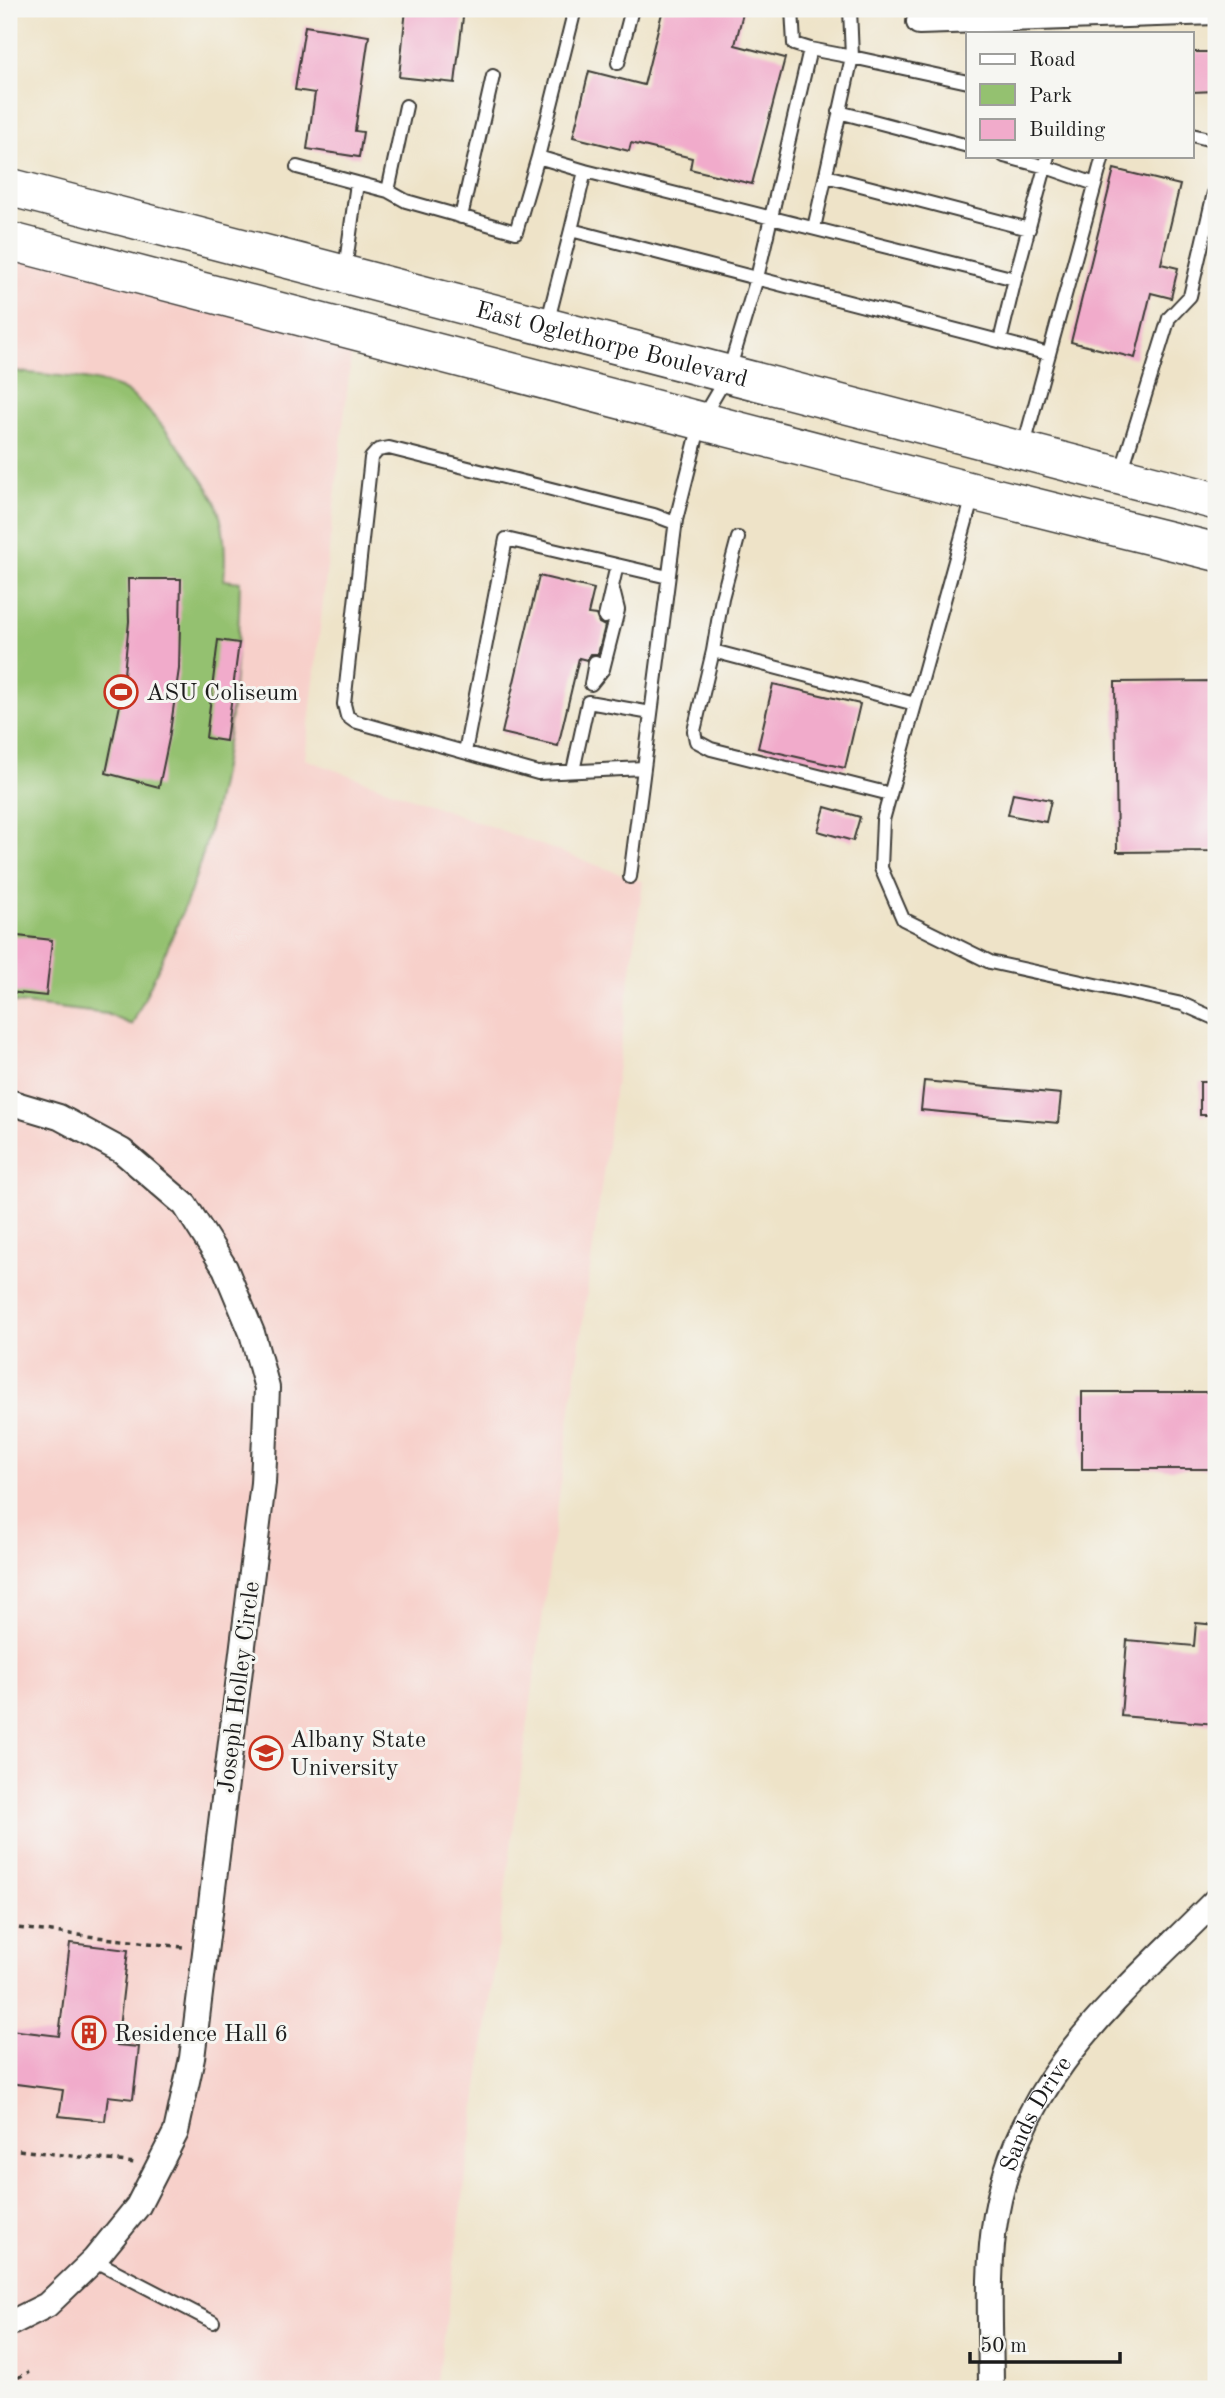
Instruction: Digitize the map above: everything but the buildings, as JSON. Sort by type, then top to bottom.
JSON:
[{"type":"main road","name":"East Oglethorpe Boulevard","points":[[9,187],[1216,501]]},
{"type":"main road","name":"East Oglethorpe Boulevard","points":[[9,241],[974,492],[1216,552]]},
{"type":"street","points":[[919,22],[1216,12]]},
{"type":"street","name":"Joseph Holley Circle","points":[[9,1102],[60,1117],[122,1151],[185,1205],[225,1268],[252,1334],[267,1388],[263,1483],[190,2070],[176,2132],[138,2206],[93,2260],[47,2305],[9,2324]]},
{"type":"street","name":"Sands Drive","points":[[991,2389],[991,2257],[1000,2193],[1015,2145],[1033,2106],[1054,2072],[1084,2034],[1216,1900]]},
{"type":"lane","points":[[298,167],[388,191],[406,201],[516,232],[575,9]]},
{"type":"lane","points":[[618,63],[632,9]]},
{"type":"lane","points":[[792,9],[794,44],[966,82]]},
{"type":"lane","points":[[814,228],[852,57],[849,9]]},
{"type":"lane","points":[[630,877],[675,523],[701,420],[728,374],[757,278],[810,49]]},
{"type":"lane","points":[[461,217],[493,76]]},
{"type":"lane","points":[[388,191],[406,106]]},
{"type":"lane","points":[[839,112],[966,145]]},
{"type":"lane","points":[[1194,136],[1216,141]]},
{"type":"lane","points":[[538,157],[1015,279]]},
{"type":"lane","points":[[1021,158],[1047,161],[1095,184]]},
{"type":"lane","points":[[1023,451],[1102,158]]},
{"type":"lane","points":[[1000,341],[1047,161]]},
{"type":"lane","points":[[547,326],[585,171]]},
{"type":"lane","points":[[826,176],[1029,229]]},
{"type":"lane","points":[[344,275],[357,183]]},
{"type":"lane","points":[[1120,477],[1169,318],[1190,296],[1216,184]]},
{"type":"lane","points":[[570,230],[1049,354]]},
{"type":"lane","points":[[644,768],[538,773],[354,721],[347,716],[344,704],[371,458],[378,450],[389,448],[654,515],[675,523]]},
{"type":"lane","points":[[974,492],[883,820],[881,868],[904,919],[989,962],[1182,1004],[1216,1019]]},
{"type":"lane","points":[[738,538],[722,598],[694,732],[695,741],[711,748],[890,794]]},
{"type":"lane","points":[[465,752],[506,539],[668,577]]},
{"type":"lane","points":[[600,616],[599,603],[612,586],[617,565]]},
{"type":"lane","points":[[592,684],[603,669],[618,610],[612,586]]},
{"type":"lane","points":[[713,651],[915,704]]},
{"type":"lane","points":[[573,771],[592,684],[591,661]]},
{"type":"lane","points":[[588,702],[651,713]]},
{"type":"lane","points":[[93,2260],[213,2322]]},
{"type":"path","points":[[9,1927],[206,1949]]},
{"type":"path","points":[[9,2149],[159,2165]]},
{"type":"path","points":[[9,2382],[29,2372]]},
{"type":"shaded area","name":"Albany State University","points":[[9,248],[353,340],[305,759],[643,882],[437,2389],[9,2389]]},
{"type":"green space","name":"ASU Coliseum","points":[[9,371],[80,378],[108,384],[120,388],[145,407],[174,441],[211,494],[220,515],[223,533],[224,580],[240,582],[233,700],[212,818],[190,893],[132,1025],[107,1014],[9,1002]]},
{"type":"place","name":"ASU Coliseum","points":[[121,692]]},
{"type":"place","name":"Albany State University","points":[[266,1753]]},
{"type":"place","name":"Residence Hall 6","points":[[89,2033]]}]
